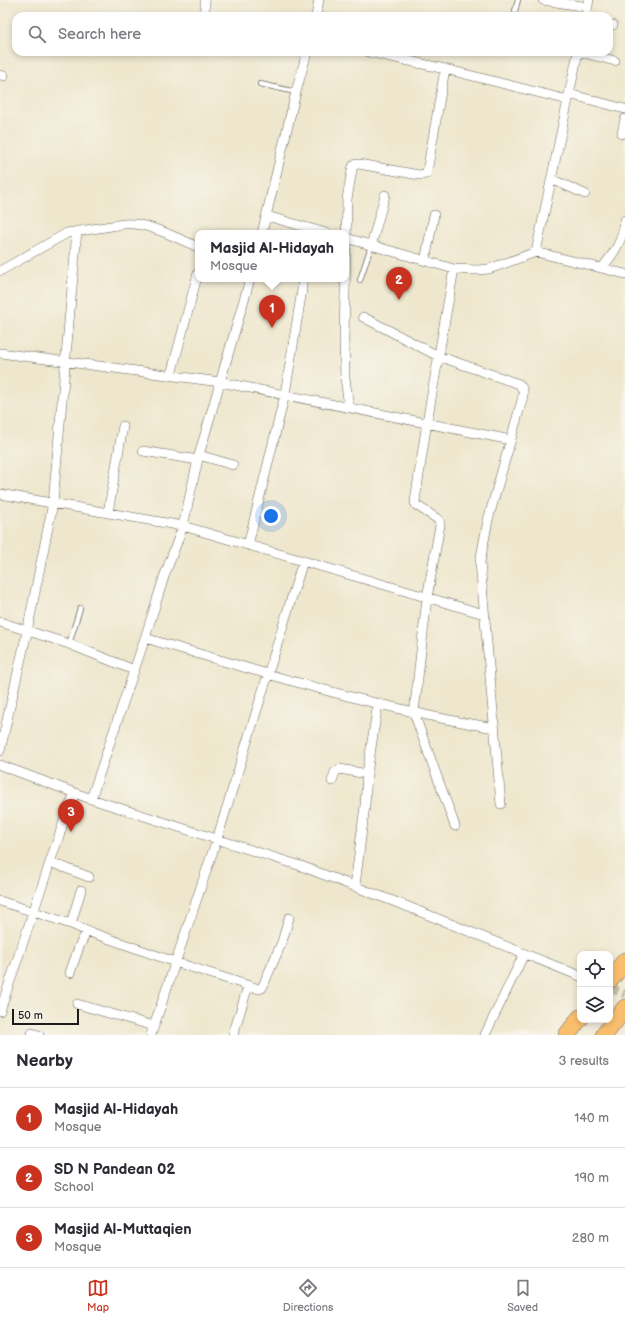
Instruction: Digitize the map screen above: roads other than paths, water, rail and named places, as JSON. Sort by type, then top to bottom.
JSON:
[{"type":"highway","points":[[613,976],[625,961]]},
{"type":"highway","points":[[604,1035],[625,1008]]},
{"type":"highway","points":[[567,1035],[577,1022]]},
{"type":"street","points":[[205,0],[205,12]]},
{"type":"street","points":[[317,12],[319,0]]},
{"type":"street","points":[[543,0],[588,8]]},
{"type":"street","points":[[263,230],[306,56]]},
{"type":"street","points":[[387,56],[625,109]]},
{"type":"street","points":[[536,252],[578,56]]},
{"type":"street","points":[[595,56],[615,61]]},
{"type":"street","points":[[347,230],[347,199],[353,166],[359,164],[418,175],[423,175],[427,172],[445,69]]},
{"type":"street","points":[[622,134],[625,119]]},
{"type":"street","points":[[551,180],[585,194]]},
{"type":"street","points":[[371,246],[385,195]]},
{"type":"street","points":[[425,261],[434,215]]},
{"type":"street","points":[[267,216],[316,230]]},
{"type":"street","points":[[602,268],[616,251],[621,239],[625,220]]},
{"type":"street","points":[[0,271],[67,233],[133,223],[146,226],[195,246]]},
{"type":"street","points":[[0,751],[27,632],[53,503],[77,231]]},
{"type":"street","points":[[349,240],[454,269],[489,269],[536,252],[625,274]]},
{"type":"street","points":[[454,269],[438,356],[415,503],[418,507],[440,522],[427,598],[414,713],[455,826]]},
{"type":"street","points":[[171,375],[196,282]]},
{"type":"street","points":[[91,799],[164,577],[183,526],[198,458],[249,282]]},
{"type":"street","points":[[248,545],[285,394],[302,290],[302,282]]},
{"type":"street","points":[[346,282],[344,339],[345,378],[349,407]]},
{"type":"street","points":[[363,318],[438,356],[519,384],[523,388],[524,393],[488,520],[480,562],[501,804]]},
{"type":"street","points":[[0,353],[220,382],[427,422],[511,440]]},
{"type":"street","points":[[108,513],[123,426]]},
{"type":"street","points":[[143,451],[198,458],[233,465]]},
{"type":"street","points":[[0,494],[183,526],[484,614]]},
{"type":"street","points":[[151,1035],[217,839],[303,561]]},
{"type":"street","points":[[0,622],[27,632],[69,644],[134,670]]},
{"type":"street","points":[[145,638],[268,674],[414,713],[494,728]]},
{"type":"street","points":[[355,886],[365,805],[367,774],[378,703]]},
{"type":"street","points":[[0,765],[91,799],[301,866],[355,886],[577,975]]},
{"type":"street","points":[[332,781],[335,772],[340,769],[367,774]]},
{"type":"street","points":[[0,1011],[67,812],[75,793]]},
{"type":"street","points":[[50,862],[89,877]]},
{"type":"street","points":[[71,924],[81,890]]},
{"type":"street","points":[[0,901],[71,924],[175,962],[260,989],[262,988],[282,942],[289,918]]},
{"type":"street","points":[[70,973],[79,947],[87,931]]},
{"type":"street","points":[[485,1035],[524,954]]},
{"type":"street","points":[[233,1035],[248,986]]},
{"type":"street","points":[[77,1004],[154,1026]]},
{"type":"lane","points":[[516,12],[518,0]]},
{"type":"lane","points":[[260,84],[296,92]]},
{"type":"lane","points":[[360,280],[371,246]]},
{"type":"lane","points":[[69,644],[80,608]]},
{"type":"tunnel","points":[[613,989],[625,994]]},
{"type":"place","name":"SD N Pandean 02","points":[[399,300]]},
{"type":"place","name":"Masjid Al-Hidayah","points":[[272,328]]},
{"type":"place","name":"Masjid Al-Muttaqien","points":[[71,832]]}]
